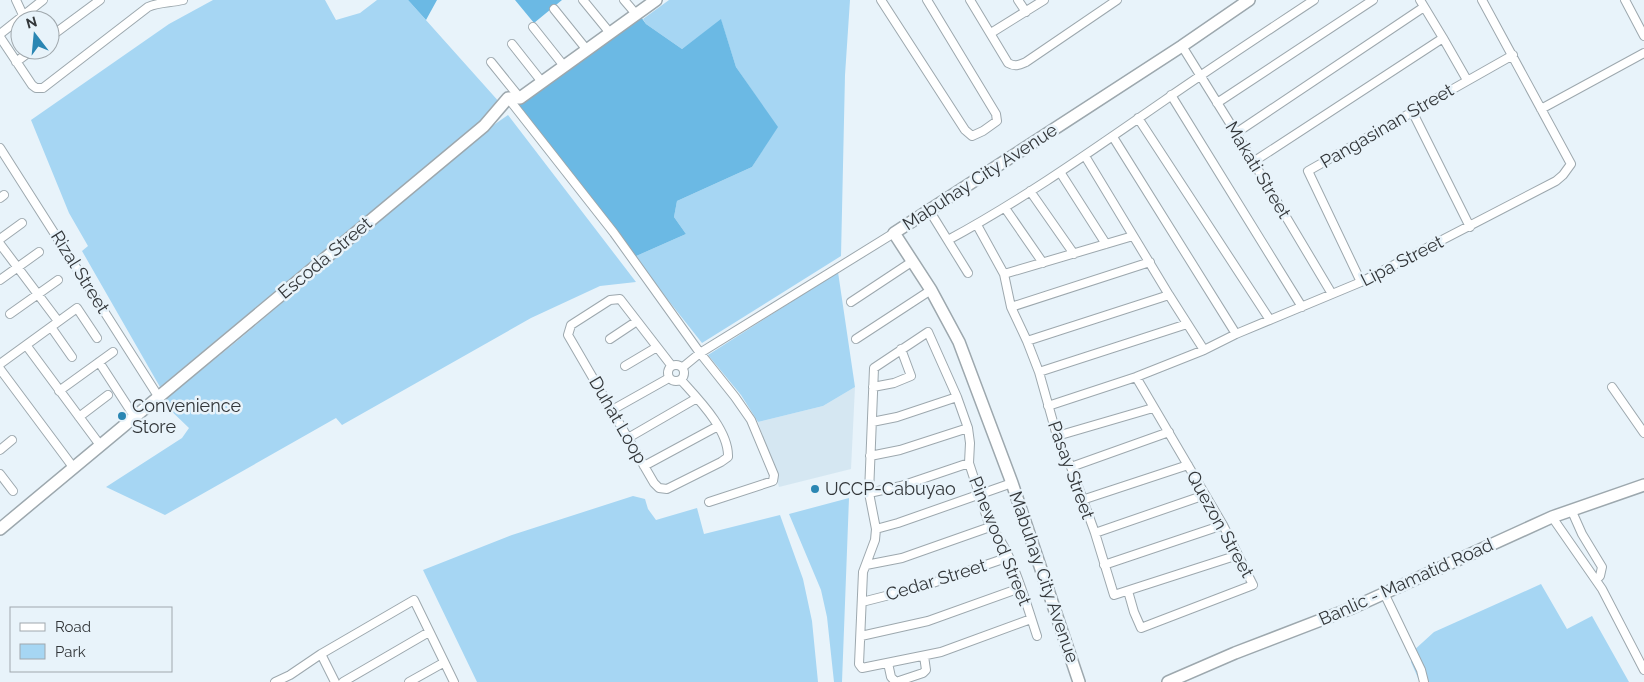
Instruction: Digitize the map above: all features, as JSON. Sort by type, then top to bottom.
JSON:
[{"type":"street","points":[[30,10],[43,0]]},
{"type":"street","points":[[60,30],[100,0]]},
{"type":"street","points":[[143,0],[148,8]]},
{"type":"street","points":[[10,26],[0,35],[32,85],[36,88],[43,88],[148,8],[158,2],[171,3],[183,0]]},
{"type":"street","points":[[583,0],[610,33]]},
{"type":"street","points":[[624,0],[636,14]]},
{"type":"street","name":"Escoda Street","points":[[0,529],[484,126],[514,98],[542,82],[656,0]]},
{"type":"street","points":[[881,0],[965,130],[972,136],[997,121],[996,114],[927,0]]},
{"type":"street","points":[[970,0],[1008,63],[1017,66],[1026,62],[1117,0]]},
{"type":"street","points":[[1018,0],[1026,12]]},
{"type":"street","points":[[991,33],[1044,0]]},
{"type":"street","name":"Mabuhay City Avenue","points":[[1080,682],[1012,483],[959,342],[931,290],[894,233],[1182,46],[1249,0]]},
{"type":"street","points":[[948,240],[1005,208],[1085,156],[1171,95],[1314,0]]},
{"type":"street","points":[[1217,103],[1373,0]]},
{"type":"street","name":"Lipa Street","points":[[1048,406],[1136,377],[1204,350],[1236,334],[1361,282],[1470,227],[1556,181],[1563,175],[1571,164],[1514,55],[1482,0]]},
{"type":"street","points":[[1625,0],[1644,36]]},
{"type":"street","points":[[1236,133],[1422,4],[1444,38],[1467,80]]},
{"type":"street","points":[[554,9],[587,50]]},
{"type":"street","points":[[533,27],[564,66]]},
{"type":"street","points":[[1253,162],[1444,38]]},
{"type":"street","points":[[512,44],[542,82]]},
{"type":"street","name":"Makati Street","points":[[1182,46],[1332,294]]},
{"type":"street","points":[[1541,109],[1644,53]]},
{"type":"street","name":"Pangasinan Street","points":[[1361,282],[1308,171],[1514,55]]},
{"type":"street","points":[[491,62],[514,98],[751,420],[774,475],[773,481],[709,502]]},
{"type":"street","points":[[1171,95],[1302,307]]},
{"type":"street","points":[[1412,112],[1470,227]]},
{"type":"street","points":[[1138,118],[1270,320]]},
{"type":"street","points":[[1113,137],[1236,334]]},
{"type":"street","name":"Rizal Street","points":[[0,148],[158,396]]},
{"type":"street","points":[[1085,156],[1204,350]]},
{"type":"street","points":[[1060,172],[1106,244]]},
{"type":"street","points":[[1030,190],[1074,254]]},
{"type":"street","points":[[1005,208],[1043,263]]},
{"type":"street","points":[[929,210],[968,274]]},
{"type":"street","points":[[0,239],[22,223]]},
{"type":"street","name":"Pasay Street","points":[[976,225],[1004,274],[1011,307],[1039,372],[1057,436],[1071,468],[1114,595],[1128,591]]},
{"type":"street","points":[[683,367],[700,353],[894,233]]},
{"type":"street","points":[[1004,274],[1133,236]]},
{"type":"street","points":[[0,244],[38,294],[72,357]]},
{"type":"street","points":[[0,280],[40,252]]},
{"type":"street","points":[[851,302],[912,261]]},
{"type":"street","points":[[1011,307],[1150,262]]},
{"type":"street","points":[[10,314],[58,280]]},
{"type":"street","points":[[856,339],[931,290]]},
{"type":"street","points":[[1027,341],[1169,295]]},
{"type":"street","name":"Duhat Loop","points":[[671,365],[620,299],[610,300],[571,325],[568,335],[654,483],[659,488],[667,489],[721,462],[728,456],[728,448],[718,426],[681,380]]},
{"type":"street","points":[[73,468],[1,364],[77,308],[97,338]]},
{"type":"street","points":[[610,339],[637,321]]},
{"type":"street","points":[[1039,372],[1187,324]]},
{"type":"street","name":"Pinewood Street","points":[[901,349],[928,332],[957,397],[968,428],[970,443],[969,462],[990,527],[996,532],[1009,557],[1037,636]]},
{"type":"street","points":[[26,345],[100,445]]},
{"type":"street","points":[[625,366],[657,347]]},
{"type":"street","points":[[873,387],[894,383],[911,376],[901,349],[874,368],[873,387],[872,422],[870,456],[869,493],[876,529],[875,540],[863,572],[859,664],[862,668],[924,656],[1031,619]]},
{"type":"street","points":[[59,390],[113,352]]},
{"type":"street","points":[[99,362],[134,416]]},
{"type":"street","points":[[678,364],[683,367],[685,374],[681,380],[675,381],[669,378],[667,371],[671,365],[678,364]]},
{"type":"street","name":"Quezon Street","points":[[1128,591],[1141,628],[1253,585],[1223,526],[1136,377]]},
{"type":"street","points":[[612,410],[669,378]]},
{"type":"street","points":[[1612,387],[1644,433]]},
{"type":"street","points":[[79,417],[108,395]]},
{"type":"street","points":[[872,422],[897,417],[957,397]]},
{"type":"street","points":[[628,438],[697,398]]},
{"type":"street","points":[[1057,436],[1153,408]]},
{"type":"street","points":[[644,466],[718,426]]},
{"type":"street","points":[[870,456],[900,450],[968,428]]},
{"type":"street","points":[[1071,468],[1169,432]]},
{"type":"street","points":[[0,450],[12,440]]},
{"type":"street","points":[[869,493],[901,486],[969,462]]},
{"type":"street","points":[[1082,500],[1188,465]]},
{"type":"street","points":[[0,474],[12,491]]},
{"type":"street","points":[[876,529],[1012,483]]},
{"type":"street","name":"Banlic - Mamatid Road","points":[[1168,682],[1235,653],[1352,608],[1552,516],[1644,484]]},
{"type":"street","points":[[1094,533],[1205,495]]},
{"type":"street","points":[[1552,516],[1602,589],[1644,670]]},
{"type":"street","points":[[1574,516],[1582,534],[1602,567],[1600,576],[1596,580]]},
{"type":"street","points":[[1104,565],[1223,526]]},
{"type":"street","points":[[866,564],[902,558],[990,527]]},
{"type":"street","points":[[1128,591],[1238,556]]},
{"type":"street","name":"Cedar Street","points":[[862,602],[921,587],[1009,557]]},
{"type":"street","points":[[861,636],[928,621],[1020,588]]},
{"type":"street","points":[[1384,592],[1421,670],[1424,682]]},
{"type":"street","points":[[275,682],[292,679],[321,654],[414,600],[443,663],[454,682]]},
{"type":"street","points":[[343,682],[429,632]]},
{"type":"street","points":[[321,654],[335,682]]},
{"type":"street","points":[[888,664],[891,677],[896,682],[923,673],[926,670],[924,656]]},
{"type":"street","points":[[409,682],[443,663]]},
{"type":"shaded area","points":[[408,0],[437,0],[426,20]]},
{"type":"shaded area","points":[[515,0],[562,0],[534,23]]},
{"type":"shaded area","points":[[641,17],[646,24],[682,49],[721,19],[736,67],[778,127],[752,167],[677,201],[674,217],[686,234],[634,257],[514,108]]},
{"type":"shaded area","points":[[855,387],[851,469],[779,487],[758,422],[823,406]]},
{"type":"green space","points":[[213,0],[325,0],[336,20],[360,13],[377,0],[408,0],[501,104],[160,387],[82,251],[88,246],[69,213],[31,120],[169,24]]},
{"type":"green space","points":[[669,0],[850,0],[845,75],[841,256],[702,343],[634,257],[686,234],[674,217],[677,201],[752,167],[777,127],[736,67],[721,20],[682,49],[646,24],[643,19]]},
{"type":"green space","points":[[508,115],[636,282],[600,286],[531,318],[342,425],[336,418],[165,515],[106,487],[182,438],[189,428],[162,402],[485,131]]},
{"type":"green space","points":[[838,272],[855,387],[823,406],[758,422],[741,395],[708,355]]},
{"type":"green space","points":[[633,496],[645,499],[648,509],[656,520],[697,508],[704,534],[780,515],[803,579],[812,621],[818,682],[477,682],[423,570],[512,535]]},
{"type":"green space","points":[[849,498],[842,682],[834,682],[827,617],[821,590],[789,514]]},
{"type":"green space","points":[[1541,584],[1567,629],[1592,616],[1629,682],[1428,682],[1418,678],[1411,662],[1412,652],[1434,632]]},
{"type":"place","name":"Convenience Store","points":[[122,416]]},
{"type":"place","name":"UCCP-Cabuyao","points":[[815,489]]}]
